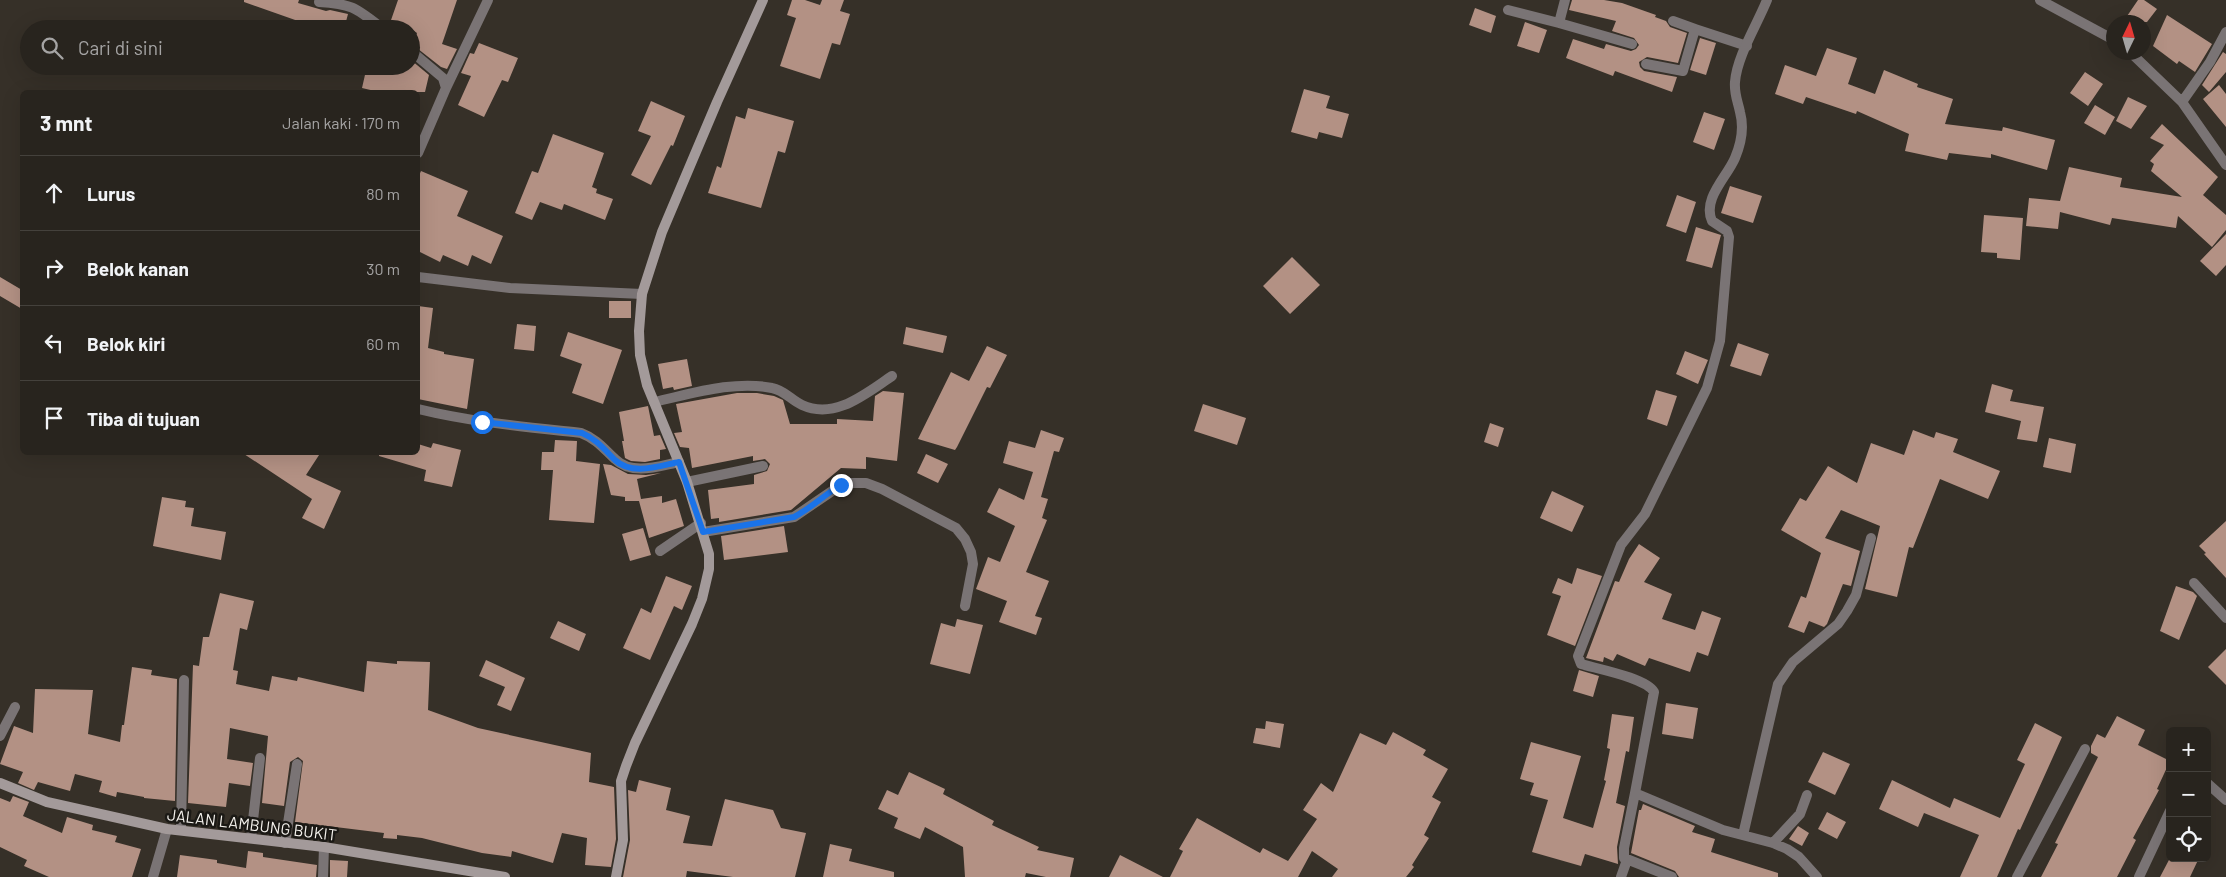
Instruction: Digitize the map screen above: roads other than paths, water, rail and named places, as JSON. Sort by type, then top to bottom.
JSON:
[{"type":"street","points":[[420,148],[446,88],[488,0]]},
{"type":"street","points":[[616,877],[622,840],[621,781],[635,743],[692,624],[702,599],[709,569],[709,554],[687,482],[647,385],[640,356],[639,330],[642,294],[662,232],[763,0]]},
{"type":"street","points":[[1559,23],[1565,0]]},
{"type":"street","points":[[1672,877],[1624,858],[1624,848],[1654,692],[1650,686],[1581,664],[1578,656],[1621,545],[1645,514],[1658,490],[1707,388],[1714,368],[1724,315],[1729,237],[1727,230],[1715,224],[1711,217],[1711,202],[1716,189],[1735,158],[1740,142],[1742,125],[1734,93],[1735,81],[1738,67],[1766,0]]},
{"type":"street","points":[[2040,0],[2058,4],[2106,35]]},
{"type":"street","points":[[318,2],[348,5],[371,20]]},
{"type":"street","points":[[1508,10],[1632,44]]},
{"type":"street","points":[[1673,21],[1747,46]]},
{"type":"street","points":[[1646,64],[1684,71],[1695,29]]},
{"type":"street","points":[[2182,102],[2210,62],[2226,32]]},
{"type":"street","points":[[420,59],[443,78],[446,88]]},
{"type":"street","points":[[2138,60],[2182,102],[2226,165]]},
{"type":"street","points":[[420,277],[510,288],[642,294]]},
{"type":"street","points":[[654,402],[706,391],[755,387],[772,388],[801,404],[828,410],[844,406],[892,376]]},
{"type":"street","points":[[420,409],[482,422],[582,433],[598,442],[626,467],[637,469],[679,462]]},
{"type":"street","points":[[687,482],[763,466]]},
{"type":"street","points":[[660,551],[702,527],[794,517],[841,485],[852,483],[866,484],[882,489],[956,528],[968,546],[973,564],[965,606]]},
{"type":"street","points":[[1743,835],[1778,684],[1793,662],[1838,624],[1847,611],[1856,596],[1871,538]]},
{"type":"street","points":[[2194,583],[2226,618]]},
{"type":"street","points":[[181,829],[184,680]]},
{"type":"street","points":[[0,736],[15,707]]},
{"type":"street","points":[[2017,877],[2085,748]]},
{"type":"street","points":[[251,838],[260,758]]},
{"type":"street","points":[[285,842],[297,764]]},
{"type":"street","name":"JALAN LAMBUNG BUKIT","points":[[0,783],[47,802],[167,829],[181,829],[324,847],[476,874],[505,877]]},
{"type":"street","points":[[2211,787],[2226,800]]},
{"type":"street","points":[[1635,793],[1723,830],[1773,843],[1800,857],[1817,877]]},
{"type":"street","points":[[1773,843],[1800,814],[1807,795]]},
{"type":"street","points":[[2139,877],[2167,817]]},
{"type":"street","points":[[153,877],[167,829]]},
{"type":"street","points":[[323,877],[324,847]]},
{"type":"street","points":[[1621,877],[1627,860]]}]
